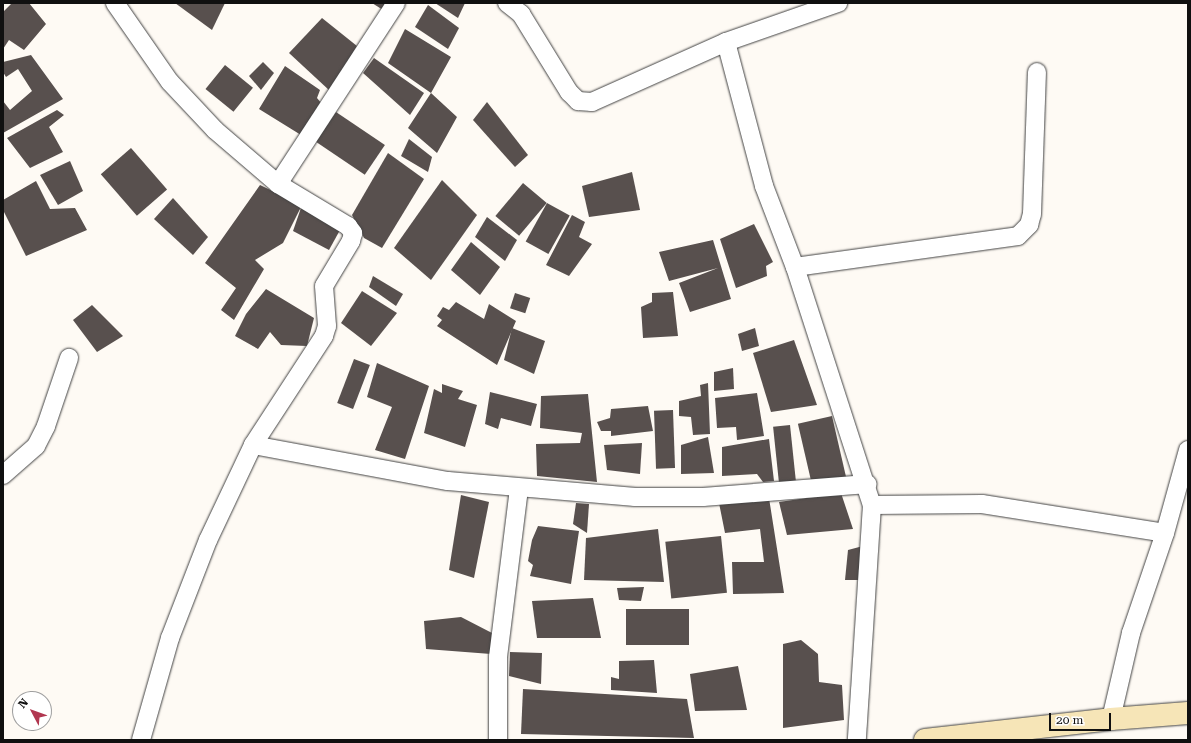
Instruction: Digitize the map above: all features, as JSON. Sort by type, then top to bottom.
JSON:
[{"type":"main road","points":[[925,740],[1111,718],[1188,713]]},
{"type":"street","points":[[115,3],[170,82],[215,130],[278,184],[348,226],[353,234],[351,241],[324,286],[327,326],[324,336],[253,445],[208,540],[170,638],[141,740]]},
{"type":"street","points":[[278,184],[396,3]]},
{"type":"street","points":[[508,3],[521,14],[569,92],[578,101],[592,102],[726,42],[838,3]]},
{"type":"street","points":[[726,42],[764,186],[795,267],[872,505],[857,740]]},
{"type":"street","points":[[795,267],[1018,236],[1029,224],[1032,214],[1037,72]]},
{"type":"street","points":[[3,475],[36,446],[46,426],[69,358]]},
{"type":"street","points":[[253,445],[448,481],[635,497],[703,497],[866,484]]},
{"type":"street","points":[[1111,718],[1130,633],[1165,533],[1188,450]]},
{"type":"street","points":[[498,740],[498,657],[519,488]]},
{"type":"street","points":[[872,505],[982,504],[1165,533]]},
{"type":"building","points":[[12,3],[29,3],[46,24],[24,50],[9,40],[3,49],[3,12]]},
{"type":"building","points":[[175,3],[225,3],[212,30]]},
{"type":"building","points":[[372,3],[388,3],[383,10]]},
{"type":"building","points":[[435,3],[465,3],[458,18]]},
{"type":"building","points":[[428,5],[459,28],[448,49],[415,27]]},
{"type":"building","points":[[322,18],[357,46],[330,91],[289,53]]},
{"type":"building","points":[[405,29],[451,57],[431,93],[388,63]]},
{"type":"building","points":[[31,55],[63,99],[3,133],[3,101],[10,110],[32,91],[18,69],[6,77],[3,72],[3,62]]},
{"type":"building","points":[[374,58],[424,93],[410,115],[363,73]]},
{"type":"building","points":[[263,62],[274,73],[261,90],[249,76]]},
{"type":"building","points":[[225,65],[253,88],[233,112],[205,89]]},
{"type":"building","points":[[285,66],[320,90],[317,98],[322,104],[301,135],[259,109]]},
{"type":"building","points":[[431,93],[457,117],[437,153],[408,128]]},
{"type":"building","points":[[487,102],[528,155],[515,167],[473,120]]},
{"type":"building","points":[[57,110],[64,115],[49,127],[63,152],[30,168],[7,138]]},
{"type":"building","points":[[336,112],[385,145],[365,175],[316,142]]},
{"type":"building","points":[[409,139],[432,157],[428,172],[401,156]]},
{"type":"building","points":[[131,148],[167,190],[137,216],[101,174]]},
{"type":"building","points":[[388,153],[424,179],[382,248],[364,238],[352,215]]},
{"type":"building","points":[[70,161],[83,191],[58,205],[40,175]]},
{"type":"building","points":[[632,172],[640,210],[589,217],[582,186]]},
{"type":"building","points":[[442,180],[477,215],[431,280],[394,248]]},
{"type":"building","points":[[36,181],[50,209],[75,208],[87,230],[26,256],[3,210],[3,200]]},
{"type":"building","points":[[523,183],[547,203],[519,236],[495,216]]},
{"type":"building","points":[[260,185],[302,205],[283,243],[255,260],[264,269],[234,320],[221,310],[236,288],[205,263]]},
{"type":"building","points":[[173,198],[208,237],[193,255],[154,219]]},
{"type":"building","points":[[547,203],[570,216],[548,254],[526,241]]},
{"type":"building","points":[[302,205],[340,230],[329,250],[293,231]]},
{"type":"building","points":[[572,215],[585,222],[579,237],[592,244],[569,276],[546,265]]},
{"type":"building","points":[[487,217],[517,240],[505,261],[475,237]]},
{"type":"building","points":[[754,224],[773,262],[766,266],[767,276],[736,288],[720,239]]},
{"type":"building","points":[[713,240],[731,299],[690,312],[679,283],[718,268],[669,281],[659,252]]},
{"type":"building","points":[[471,242],[500,267],[480,295],[451,270]]},
{"type":"building","points":[[373,276],[403,294],[396,306],[369,287]]},
{"type":"building","points":[[266,289],[314,318],[307,346],[281,345],[270,332],[258,349],[235,336],[246,314]]},
{"type":"building","points":[[362,291],[397,313],[371,346],[341,323]]},
{"type":"building","points":[[673,292],[678,336],[643,338],[641,307],[652,302],[652,293]]},
{"type":"building","points":[[515,293],[530,298],[525,313],[510,308]]},
{"type":"building","points":[[456,302],[484,319],[489,304],[516,321],[497,365],[437,326],[442,320],[437,316],[443,307],[449,310]]},
{"type":"building","points":[[92,305],[123,336],[97,352],[73,320]]},
{"type":"building","points":[[512,328],[545,341],[534,374],[504,360]]},
{"type":"building","points":[[755,328],[759,346],[742,351],[738,334]]},
{"type":"building","points":[[794,340],[817,405],[771,412],[753,353]]},
{"type":"building","points":[[354,359],[370,365],[353,409],[337,403]]},
{"type":"building","points":[[377,363],[429,386],[405,459],[375,450],[392,407],[367,397]]},
{"type":"building","points":[[733,368],[734,389],[714,391],[714,372]]},
{"type":"building","points":[[708,383],[710,434],[693,435],[691,417],[679,416],[679,401],[701,396],[700,385]]},
{"type":"building","points":[[442,384],[463,391],[458,399],[477,405],[465,447],[424,433],[434,389],[442,393]]},
{"type":"building","points":[[490,392],[537,404],[531,426],[501,418],[498,429],[485,424]]},
{"type":"building","points":[[757,393],[764,436],[737,440],[736,427],[717,428],[715,398]]},
{"type":"building","points":[[588,394],[597,482],[537,476],[536,444],[580,443],[582,433],[540,428],[541,396]]},
{"type":"building","points":[[648,406],[653,431],[611,436],[611,431],[601,431],[597,422],[610,418],[611,409]]},
{"type":"building","points":[[673,410],[675,468],[656,469],[654,411]]},
{"type":"building","points":[[832,416],[846,477],[812,485],[798,424]]},
{"type":"building","points":[[790,425],[796,484],[779,485],[773,427]]},
{"type":"building","points":[[708,437],[714,473],[681,474],[681,445]]},
{"type":"building","points":[[769,439],[774,481],[763,482],[757,474],[722,476],[722,447]]},
{"type":"building","points":[[642,443],[640,474],[607,470],[604,445]]},
{"type":"building","points":[[841,493],[853,529],[787,535],[779,502]]},
{"type":"building","points":[[461,495],[489,502],[474,578],[449,570]]},
{"type":"building","points":[[769,498],[784,593],[733,594],[732,562],[764,562],[760,529],[725,533],[719,503]]},
{"type":"building","points":[[576,503],[589,504],[587,533],[573,524]]},
{"type":"building","points":[[538,526],[579,531],[571,584],[530,576],[533,565],[528,561],[532,540]]},
{"type":"building","points":[[658,529],[664,582],[584,580],[586,538]]},
{"type":"building","points":[[721,536],[727,593],[671,599],[665,542]]},
{"type":"building","points":[[863,546],[863,580],[845,580],[848,550]]},
{"type":"building","points":[[644,587],[641,601],[619,600],[617,588]]},
{"type":"building","points":[[593,598],[601,638],[537,638],[532,601]]},
{"type":"building","points":[[626,609],[689,609],[689,645],[626,645]]},
{"type":"building","points":[[461,617],[492,633],[491,654],[426,649],[424,621]]},
{"type":"building","points":[[801,640],[818,654],[819,682],[842,685],[844,720],[783,728],[783,644]]},
{"type":"building","points":[[510,652],[542,653],[541,684],[509,676]]},
{"type":"building","points":[[654,660],[657,693],[611,690],[611,677],[619,679],[619,661]]},
{"type":"building","points":[[738,666],[747,710],[695,711],[690,674]]},
{"type":"building","points":[[523,689],[687,699],[694,738],[521,734]]}]
